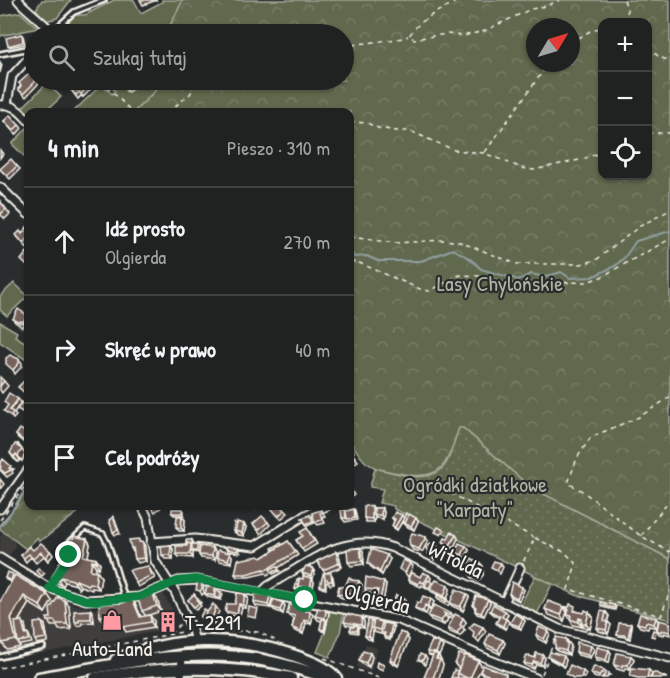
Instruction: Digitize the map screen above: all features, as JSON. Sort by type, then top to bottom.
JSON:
[{"type":"main road","points":[[95,673],[141,650],[196,636],[216,641],[263,646],[329,670],[336,678]]},
{"type":"main road","points":[[95,673],[182,656],[217,655],[260,660],[329,678]]},
{"type":"main road","points":[[39,678],[151,669],[181,673],[239,670],[291,678]]},
{"type":"street","points":[[18,0],[42,24]]},
{"type":"street","points":[[24,62],[12,76],[3,104],[13,106],[24,116]]},
{"type":"street","points":[[0,187],[24,210]]},
{"type":"street","points":[[0,508],[24,475]]},
{"type":"street","points":[[144,510],[148,518],[155,561],[171,585],[196,636]]},
{"type":"street","points":[[151,542],[195,539],[250,547],[261,543],[317,510]]},
{"type":"street","name":"Witolda","points":[[262,592],[268,586],[330,549],[351,543],[370,543],[393,548],[559,629],[670,658]]},
{"type":"street","name":"Olgierda","points":[[0,558],[49,588],[86,600],[148,594],[182,580],[196,579],[399,620],[488,659],[539,677]]},
{"type":"street","name":"Witolda","points":[[504,603],[520,568]]},
{"type":"street","points":[[181,673],[182,656]]},
{"type":"lane","points":[[62,24],[74,12],[104,0]]},
{"type":"lane","points":[[0,54],[24,49]]},
{"type":"lane","points":[[69,555],[67,545],[85,528],[103,534],[124,598]]},
{"type":"lane","points":[[49,588],[54,580]]},
{"type":"lane","points":[[0,657],[43,647]]},
{"type":"path","points":[[354,45],[409,36],[415,26],[454,3],[455,0]]},
{"type":"path","points":[[409,36],[414,39],[447,34],[463,36],[484,31],[531,9],[560,0]]},
{"type":"path","points":[[624,0],[627,18]]},
{"type":"path","points":[[580,37],[598,29]]},
{"type":"path","points":[[652,51],[659,57],[670,61]]},
{"type":"path","points":[[484,153],[542,72]]},
{"type":"path","points":[[111,90],[128,108]]},
{"type":"path","points":[[173,108],[192,90]]},
{"type":"path","points":[[354,122],[367,123],[378,128],[397,131],[410,131],[454,150],[484,153],[522,168],[534,170],[598,154]]},
{"type":"path","points":[[652,133],[670,133]]},
{"type":"path","points":[[354,238],[395,243],[444,240],[460,242],[517,264],[580,264],[596,260],[640,226],[670,210]]},
{"type":"path","points":[[354,262],[429,291],[460,274],[480,276],[510,284],[558,281],[580,283],[601,277],[670,239]]},
{"type":"path","points":[[670,397],[639,417],[591,437],[577,458],[568,483],[581,489],[641,536],[670,552]]},
{"type":"path","points":[[417,481],[433,484],[566,553],[576,564],[568,589],[661,616],[670,591]]},
{"type":"path","points":[[0,520],[24,487]]},
{"type":"path","points":[[641,536],[670,500]]},
{"type":"path","points":[[520,568],[536,538]]},
{"type":"path","points":[[237,567],[242,545]]},
{"type":"path","points":[[170,634],[186,616]]},
{"type":"path","points":[[0,668],[188,631]]},
{"type":"path","points":[[196,636],[247,631],[258,632],[280,643]]},
{"type":"path","points":[[539,677],[557,633]]},
{"type":"path","points":[[324,658],[379,678]]},
{"type":"shaded area","points":[[3,532],[14,541],[15,548],[9,555],[0,554],[0,536]]},
{"type":"shaded area","points":[[16,573],[72,604],[98,610],[127,607],[162,591],[175,615],[164,617],[165,630],[0,661],[0,604]]},
{"type":"shaded area","points":[[366,644],[378,649],[370,672],[357,667]]},
{"type":"green space","points":[[42,0],[71,0],[57,18],[46,21],[36,9]]},
{"type":"green space","points":[[114,0],[134,0],[141,13],[162,0],[183,0],[171,24],[68,24],[74,15],[85,15]]},
{"type":"green space","name":"Lasy Chylońskie","points":[[183,0],[670,0],[670,559],[530,487],[463,428],[459,429],[446,461],[434,473],[425,475],[378,469],[365,461],[354,447],[354,108],[138,108],[156,90],[354,90],[354,24],[171,24]]},
{"type":"green space","points":[[20,12],[34,24],[24,24],[24,31],[0,36],[0,16]]},
{"type":"green space","points":[[40,90],[54,90],[61,97],[49,108],[23,107]]},
{"type":"green space","points":[[96,90],[108,90],[112,94],[115,91],[156,90],[138,108],[77,108]]},
{"type":"green space","points":[[24,131],[24,156],[12,144]]},
{"type":"green space","points":[[14,283],[24,292],[24,300],[7,316],[0,310],[0,296]]},
{"type":"green space","points":[[0,322],[17,332],[15,336],[24,342],[24,358],[0,342]]},
{"type":"green space","name":"Ogródki działkowe \"Karpaty\"","points":[[459,428],[463,428],[530,487],[670,559],[670,620],[576,595],[394,509],[394,506],[379,503],[383,489],[370,487],[375,468],[404,475],[434,474],[442,469],[448,460]]},
{"type":"green space","points":[[24,493],[24,510],[81,510],[46,537],[39,541],[37,538],[26,549],[0,529],[0,524],[17,505]]},
{"type":"green space","points":[[535,576],[552,584],[537,614],[520,606]]},
{"type":"green space","points":[[330,609],[344,611],[340,633],[330,657],[317,652],[325,632]]},
{"type":"building","points":[[22,34],[23,42],[8,46],[6,38]]},
{"type":"building","points":[[24,78],[24,90],[27,90],[23,94],[18,89],[21,86],[19,83]]},
{"type":"building","points":[[71,90],[85,90],[81,94],[79,92],[76,95]]},
{"type":"building","points":[[10,115],[19,125],[13,131],[4,121]]},
{"type":"building","points":[[11,159],[17,166],[7,176],[0,169]]},
{"type":"building","points":[[0,201],[6,209],[1,214],[0,212]]},
{"type":"building","points":[[20,231],[22,234],[24,231],[23,243],[16,235]]},
{"type":"building","points":[[18,309],[24,313],[23,322],[20,323],[13,319]]},
{"type":"building","points":[[10,355],[19,359],[19,363],[13,370],[6,364],[6,358]]},
{"type":"building","points":[[24,381],[24,392],[18,387]]},
{"type":"building","points":[[9,393],[18,399],[10,410],[13,412],[11,416],[4,411],[8,405],[4,402]]},
{"type":"building","points":[[22,402],[24,403],[24,413],[17,409]]},
{"type":"building","points":[[20,429],[24,430],[24,441],[16,435]]},
{"type":"building","points":[[15,444],[22,449],[18,456],[16,454],[14,457],[10,453]]},
{"type":"building","points":[[3,459],[11,466],[9,468],[11,470],[5,473],[0,469]]},
{"type":"building","points":[[364,506],[372,506],[372,519],[364,518]]},
{"type":"building","points":[[374,508],[382,508],[381,515],[374,515]]},
{"type":"building","points":[[354,509],[355,518],[347,519],[346,511]]},
{"type":"building","points":[[172,510],[183,510],[183,513],[172,513]]},
{"type":"building","points":[[273,510],[285,510],[278,516]]},
{"type":"building","points":[[321,510],[322,519],[315,522],[312,513]]},
{"type":"building","points":[[341,510],[345,510],[346,518],[342,518]]},
{"type":"building","points":[[395,512],[402,515],[395,527],[392,526],[395,519],[392,518]]},
{"type":"building","points":[[406,513],[408,515],[406,523],[402,522]]},
{"type":"building","points":[[409,514],[416,518],[411,526],[405,524]]},
{"type":"building","points":[[310,515],[313,521],[306,524],[302,518]]},
{"type":"building","points":[[177,516],[182,516],[181,528],[176,527]]},
{"type":"building","points":[[262,516],[268,522],[258,530],[253,524]]},
{"type":"building","points":[[113,517],[118,530],[113,532],[109,520]]},
{"type":"building","points":[[237,522],[244,524],[242,533],[235,531]]},
{"type":"building","points":[[438,527],[444,530],[441,535],[435,532]]},
{"type":"building","points":[[307,528],[314,541],[302,549],[296,540],[303,536],[300,532]]},
{"type":"building","points":[[451,532],[456,535],[450,545],[443,542],[445,538],[448,539]]},
{"type":"building","points":[[412,533],[426,537],[419,549],[410,546],[409,540]]},
{"type":"building","points":[[74,536],[87,539],[83,556],[96,559],[96,562],[92,561],[90,570],[97,571],[95,584],[89,583],[88,585],[76,580],[75,583],[73,580],[61,577],[59,581],[52,577],[68,547],[71,548]]},
{"type":"building","points":[[139,539],[139,542],[143,543],[144,558],[135,559],[129,540]]},
{"type":"building","points":[[186,540],[192,540],[192,545],[187,543],[186,545]]},
{"type":"building","points":[[288,541],[296,552],[264,571],[264,569],[246,574],[235,574],[238,560],[259,556],[262,558]]},
{"type":"building","points":[[41,543],[50,551],[46,558],[41,552],[33,559],[29,554],[24,558],[21,555],[29,546],[33,550]]},
{"type":"building","points":[[187,543],[191,544],[190,554],[176,554],[176,546],[187,546]]},
{"type":"building","points":[[281,543],[282,545],[273,550],[272,548]]},
{"type":"building","points":[[431,543],[437,546],[432,557],[426,548]]},
{"type":"building","points":[[459,543],[466,546],[462,555],[455,552]]},
{"type":"building","points":[[192,544],[197,544],[197,551],[192,551]]},
{"type":"building","points":[[171,546],[170,555],[162,555],[161,547]]},
{"type":"building","points":[[200,546],[213,548],[212,556],[199,555]]},
{"type":"building","points":[[227,546],[238,548],[237,551],[226,549]]},
{"type":"building","points":[[360,548],[362,561],[348,562],[347,549]]},
{"type":"building","points":[[371,549],[387,555],[380,572],[368,563]]},
{"type":"building","points":[[218,550],[230,553],[228,560],[217,557]]},
{"type":"building","points":[[336,552],[339,563],[323,570],[317,561]]},
{"type":"building","points":[[471,558],[480,563],[480,572],[476,577],[470,574]]},
{"type":"building","points":[[403,560],[410,563],[405,573],[399,569]]},
{"type":"building","points":[[494,561],[501,563],[497,570],[491,567]]},
{"type":"building","points":[[148,566],[152,575],[136,583],[129,570]]},
{"type":"building","points":[[277,566],[279,570],[272,572],[270,569]]},
{"type":"building","points":[[306,566],[313,568],[311,576],[302,573]]},
{"type":"building","points":[[38,568],[45,573],[42,576],[36,571]]},
{"type":"building","points":[[7,572],[13,574],[11,581],[5,578]]},
{"type":"building","points":[[411,572],[420,577],[423,572],[429,575],[424,583],[420,581],[418,584],[408,579]]},
{"type":"building","points":[[324,573],[331,573],[332,581],[325,579]]},
{"type":"building","points":[[323,574],[325,579],[325,587],[320,586]]},
{"type":"building","points":[[15,575],[47,594],[40,606],[24,596],[11,618],[16,640],[2,643],[0,602]]},
{"type":"building","points":[[303,576],[312,578],[310,588],[298,586],[299,578],[303,579]]},
{"type":"building","points":[[349,577],[359,581],[356,596],[345,591],[344,595],[337,594],[339,586],[345,587]]},
{"type":"building","points":[[366,577],[384,582],[380,599],[376,598],[378,590],[365,589]]},
{"type":"building","points":[[297,579],[299,587],[295,589]]},
{"type":"building","points":[[198,580],[201,580],[202,589],[200,591],[196,590]]},
{"type":"building","points":[[428,580],[432,582],[429,588],[425,586]]},
{"type":"building","points":[[436,580],[448,585],[444,596],[430,589]]},
{"type":"building","points":[[512,582],[522,587],[517,598],[509,594]]},
{"type":"building","points":[[207,586],[215,588],[214,596],[205,594]]},
{"type":"building","points":[[456,589],[467,594],[460,607],[450,603]]},
{"type":"building","points":[[216,591],[221,592],[220,599],[215,597]]},
{"type":"building","points":[[364,592],[372,594],[371,600],[363,599]]},
{"type":"building","points":[[237,593],[245,594],[243,605],[239,604],[237,614],[225,611],[227,604],[235,604]]},
{"type":"building","points":[[153,594],[157,606],[142,611],[138,599]]},
{"type":"building","points":[[194,594],[199,603],[194,607],[188,600]]},
{"type":"building","points":[[255,594],[270,595],[268,605],[254,602]]},
{"type":"building","points":[[396,595],[403,598],[398,608],[392,606]]},
{"type":"building","points":[[437,595],[447,600],[446,602],[437,598]]},
{"type":"building","points":[[423,596],[431,599],[423,611],[415,608]]},
{"type":"building","points":[[476,596],[488,599],[481,613],[475,611],[476,607],[473,605]]},
{"type":"building","points":[[58,597],[65,601],[67,624],[56,624],[55,621],[48,621],[47,618],[51,618],[50,609]]},
{"type":"building","points":[[132,598],[140,617],[150,615],[151,622],[123,627],[121,616],[100,616],[99,604],[123,603]]},
{"type":"building","points":[[274,599],[283,603],[280,610],[271,607]]},
{"type":"building","points":[[548,601],[564,607],[561,615],[545,609]]},
{"type":"building","points":[[601,602],[614,605],[614,608],[601,605]]},
{"type":"building","points":[[292,603],[310,611],[309,621],[304,620],[301,631],[292,628],[295,616],[287,614],[289,605]]},
{"type":"building","points":[[213,604],[216,607],[211,621],[205,615]]},
{"type":"building","points":[[493,604],[505,611],[502,617],[506,619],[503,626],[496,623],[500,616],[490,611]]},
{"type":"building","points":[[570,604],[575,606],[574,611],[589,612],[586,624],[581,623],[582,619],[579,618],[578,622],[570,619],[571,615],[567,614],[569,610],[566,607]]},
{"type":"building","points":[[434,605],[452,614],[451,616],[444,613],[441,621],[428,616]]},
{"type":"building","points":[[249,607],[258,609],[256,618],[247,616]]},
{"type":"building","points":[[318,608],[326,610],[325,618],[315,616]]},
{"type":"building","points":[[204,609],[207,612],[204,619],[200,617]]},
{"type":"building","points":[[91,610],[91,619],[79,619],[79,622],[75,622],[74,611]]},
{"type":"building","points":[[601,611],[606,612],[604,621],[608,622],[606,630],[597,628]]},
{"type":"building","points":[[346,614],[362,617],[361,625],[344,622]]},
{"type":"building","points":[[455,614],[463,618],[460,625],[462,626],[457,633],[448,628]]},
{"type":"building","points":[[515,614],[523,618],[519,626],[510,623]]},
{"type":"building","points":[[640,614],[656,618],[654,624],[637,623]]},
{"type":"building","points":[[322,619],[326,620],[324,630],[320,629]]},
{"type":"building","points":[[368,620],[371,620],[369,636],[365,636]]},
{"type":"building","points":[[374,620],[382,622],[380,630],[372,628]]},
{"type":"building","points":[[659,620],[670,623],[670,632],[657,630]]},
{"type":"building","points":[[22,621],[29,640],[18,642],[15,622]]},
{"type":"building","points":[[42,622],[46,638],[35,640],[34,623]]},
{"type":"building","points":[[384,623],[392,625],[389,638],[384,637],[385,633],[381,633]]},
{"type":"building","points":[[474,623],[483,627],[476,639],[473,637],[474,632],[469,628]]},
{"type":"building","points":[[619,623],[631,624],[628,638],[625,635],[617,635]]},
{"type":"building","points":[[354,625],[358,626],[357,631],[350,630]]},
{"type":"building","points":[[539,627],[548,631],[544,639],[536,635]]},
{"type":"building","points":[[400,632],[407,636],[395,662],[390,660]]},
{"type":"building","points":[[489,634],[503,640],[498,650],[485,644]]},
{"type":"building","points":[[556,637],[566,639],[568,642],[566,651],[555,648]]},
{"type":"building","points":[[432,641],[440,643],[436,653],[427,652]]},
{"type":"building","points":[[577,642],[591,646],[588,655],[576,652]]},
{"type":"building","points":[[597,647],[609,650],[606,660],[595,657]]},
{"type":"building","points":[[363,651],[370,653],[366,663],[359,660]]},
{"type":"building","points":[[550,652],[564,656],[561,664],[548,657]]},
{"type":"building","points":[[434,653],[438,655],[436,659],[440,660],[433,678],[424,678]]},
{"type":"building","points":[[536,653],[543,655],[540,663],[534,661],[532,665],[524,663],[527,655],[535,658]]},
{"type":"building","points":[[617,653],[631,656],[628,665],[622,665],[622,667],[614,665]]},
{"type":"building","points":[[420,654],[425,656],[422,661],[418,660]]},
{"type":"building","points":[[459,654],[465,656],[459,669],[455,664]]},
{"type":"building","points":[[465,655],[478,661],[470,678],[457,673]]},
{"type":"building","points":[[377,662],[384,665],[383,670],[376,667]]},
{"type":"building","points":[[483,665],[506,674],[504,678],[487,678],[488,675],[480,672]]},
{"type":"building","points":[[570,665],[583,671],[581,678],[573,678],[566,674]]},
{"type":"building","points":[[594,666],[604,670],[603,673],[599,676],[591,673]]},
{"type":"building","points":[[632,668],[649,670],[647,678],[630,676]]},
{"type":"building","points":[[454,670],[458,671],[457,678],[451,678]]},
{"type":"building","points":[[653,673],[656,673],[667,678],[651,678]]},
{"type":"waterway","points":[[354,257],[367,256],[378,261],[421,261],[453,249],[469,258],[481,269],[519,280],[531,274],[545,277],[561,272],[570,278],[592,277],[615,266],[625,257],[636,241],[670,231]]},
{"type":"waterway","points":[[0,526],[24,491]]},
{"type":"place","name":"Auto-Land","points":[[112,620]]},
{"type":"place","name":"T-2291","points":[[168,622]]},
{"type":"route","points":[[69,555],[49,588],[86,600],[139,597],[178,581],[196,579],[305,600]]}]
